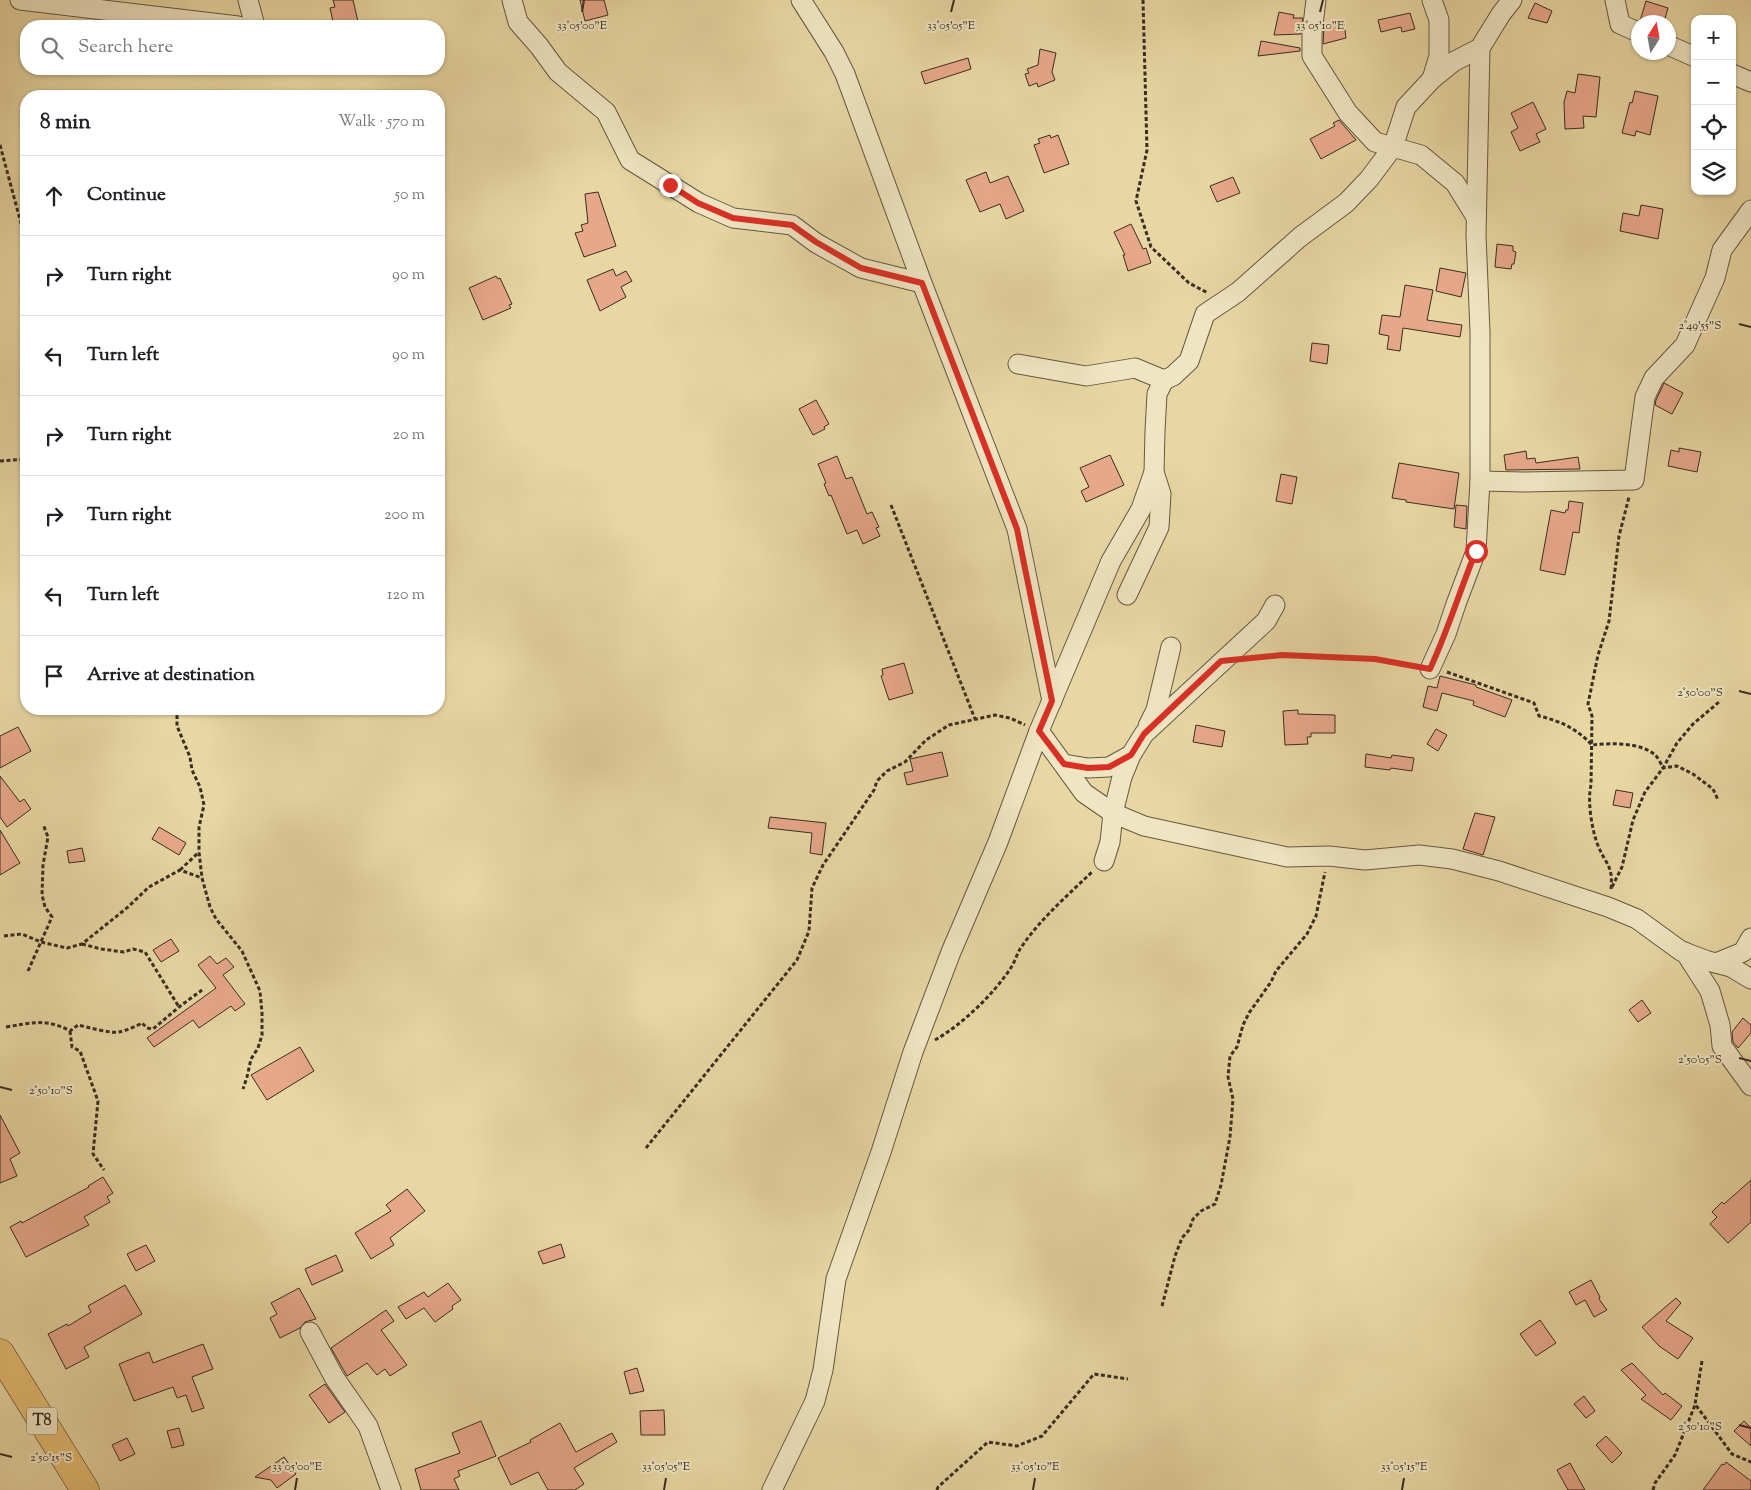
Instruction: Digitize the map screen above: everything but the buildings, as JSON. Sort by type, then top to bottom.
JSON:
[{"type":"highway","name":"T8","points":[[0,1353],[85,1490]]},
{"type":"street","points":[[20,0],[188,20]]},
{"type":"street","points":[[248,0],[253,20]]},
{"type":"street","points":[[512,0],[518,22],[540,46],[558,72],[606,112],[630,160],[698,203],[733,218],[792,225],[816,242],[861,268],[922,283]]},
{"type":"street","points":[[801,0],[834,52],[845,74],[922,283],[1017,529],[1052,701]]},
{"type":"street","points":[[1316,0],[1312,33],[1312,56],[1348,113],[1375,142],[1421,156],[1455,184],[1476,217]]},
{"type":"street","points":[[1432,0],[1439,20],[1439,56],[1432,79]]},
{"type":"street","points":[[1430,669],[1446,634],[1476,551],[1480,481],[1480,332],[1476,217],[1480,48],[1512,0]]},
{"type":"street","points":[[1615,0],[1620,24],[1631,29]]},
{"type":"street","points":[[1127,595],[1159,527],[1161,494],[1154,472],[1154,431],[1157,394],[1164,380],[1173,376],[1189,361],[1206,314],[1238,292],[1300,237],[1346,203],[1369,179],[1393,147],[1406,107],[1432,79],[1453,62],[1480,48]]},
{"type":"street","points":[[1676,49],[1691,55]]},
{"type":"street","points":[[1736,76],[1751,82]]},
{"type":"street","points":[[1480,481],[1634,480],[1645,396],[1654,378],[1685,345],[1715,278],[1722,250],[1751,210]]},
{"type":"street","points":[[1018,364],[1086,376],[1135,368],[1164,380]]},
{"type":"street","points":[[772,1490],[814,1401],[823,1370],[836,1279],[881,1152],[913,1052],[951,952],[998,842],[1039,731],[1111,561],[1141,509],[1154,472]]},
{"type":"street","points":[[1144,734],[1266,621],[1275,605]]},
{"type":"street","points":[[1104,861],[1110,842],[1113,814],[1122,777],[1131,755],[1156,710],[1171,647]]},
{"type":"street","points":[[1039,731],[1084,793],[1113,814],[1144,826],[1287,857],[1328,856],[1365,860],[1419,855],[1452,859],[1610,898],[1685,952],[1731,967],[1751,979]]},
{"type":"street","points":[[1064,764],[1088,768],[1109,767],[1131,755]]},
{"type":"street","points":[[1716,963],[1743,952],[1751,938]]},
{"type":"street","points":[[1685,952],[1710,991],[1720,1025],[1722,1046],[1751,1086]]},
{"type":"street","points":[[310,1332],[334,1377],[368,1426],[391,1490]]},
{"type":"path","points":[[1144,0],[1147,150],[1136,200],[1151,247],[1189,283],[1212,296],[1230,298]]},
{"type":"path","points":[[0,144],[20,219]]},
{"type":"path","points":[[0,462],[20,460]]},
{"type":"path","points":[[1610,898],[1612,874],[1599,849],[1594,834],[1589,792],[1591,785],[1592,716],[1588,704],[1598,655],[1609,621],[1619,536],[1634,480]]},
{"type":"path","points":[[891,505],[975,719]]},
{"type":"path","points":[[1221,661],[1282,655],[1375,659],[1454,673],[1534,703],[1539,716],[1561,722],[1581,734],[1592,745]]},
{"type":"path","points":[[1610,898],[1622,867],[1633,820],[1645,792],[1663,768],[1677,743],[1693,724],[1719,702]]},
{"type":"path","points":[[177,715],[177,726],[190,757],[192,770],[200,787],[204,805],[199,827],[199,852],[202,878],[210,907],[216,919],[242,951],[260,991],[262,1035],[258,1048],[251,1059],[248,1077],[243,1089]]},
{"type":"path","points":[[646,1148],[797,960],[809,931],[812,888],[823,865],[874,790],[877,780],[887,771],[905,762],[926,740],[949,725],[995,715],[1010,718],[1039,731]]},
{"type":"path","points":[[1592,745],[1611,743],[1639,747],[1656,755],[1663,768]]},
{"type":"path","points":[[1663,768],[1677,766],[1693,774],[1713,789],[1718,800]]},
{"type":"path","points":[[28,971],[52,917],[45,907],[42,895],[42,865],[48,837],[43,824]]},
{"type":"path","points":[[4,936],[22,934],[41,942],[68,948],[82,944],[150,887],[180,870],[199,852]]},
{"type":"path","points":[[1162,1306],[1175,1256],[1182,1238],[1190,1230],[1193,1219],[1201,1211],[1214,1204],[1221,1185],[1230,1137],[1234,1099],[1228,1077],[1230,1056],[1237,1047],[1249,1013],[1271,982],[1276,971],[1307,934],[1316,916],[1328,856]]},
{"type":"path","points":[[913,1052],[952,1030],[991,993],[1011,966],[1020,949],[1055,907],[1104,861]]},
{"type":"path","points":[[180,870],[202,878]]},
{"type":"path","points":[[82,944],[124,952],[133,949],[145,952],[179,1007]]},
{"type":"path","points":[[70,1031],[78,1025],[119,1032],[134,1028],[142,1023],[146,1028],[153,1029],[202,990]]},
{"type":"path","points":[[6,1027],[34,1022],[57,1023],[70,1031]]},
{"type":"path","points":[[70,1031],[72,1047],[80,1051],[98,1101],[93,1154],[104,1170]]},
{"type":"path","points":[[1653,1490],[1655,1483],[1675,1456],[1695,1404],[1702,1361]]},
{"type":"path","points":[[937,1490],[988,1442],[1017,1446],[1042,1436],[1094,1374],[1128,1379]]},
{"type":"path","points":[[1695,1404],[1732,1454],[1751,1462]]},
{"type":"route","points":[[670,185],[698,203],[733,218],[792,225],[816,242],[861,268],[922,283],[1017,529],[1052,701],[1039,731],[1064,764],[1088,768],[1109,767],[1131,755],[1144,734],[1221,661],[1282,655],[1375,659],[1430,669],[1446,634],[1476,551]]}]
